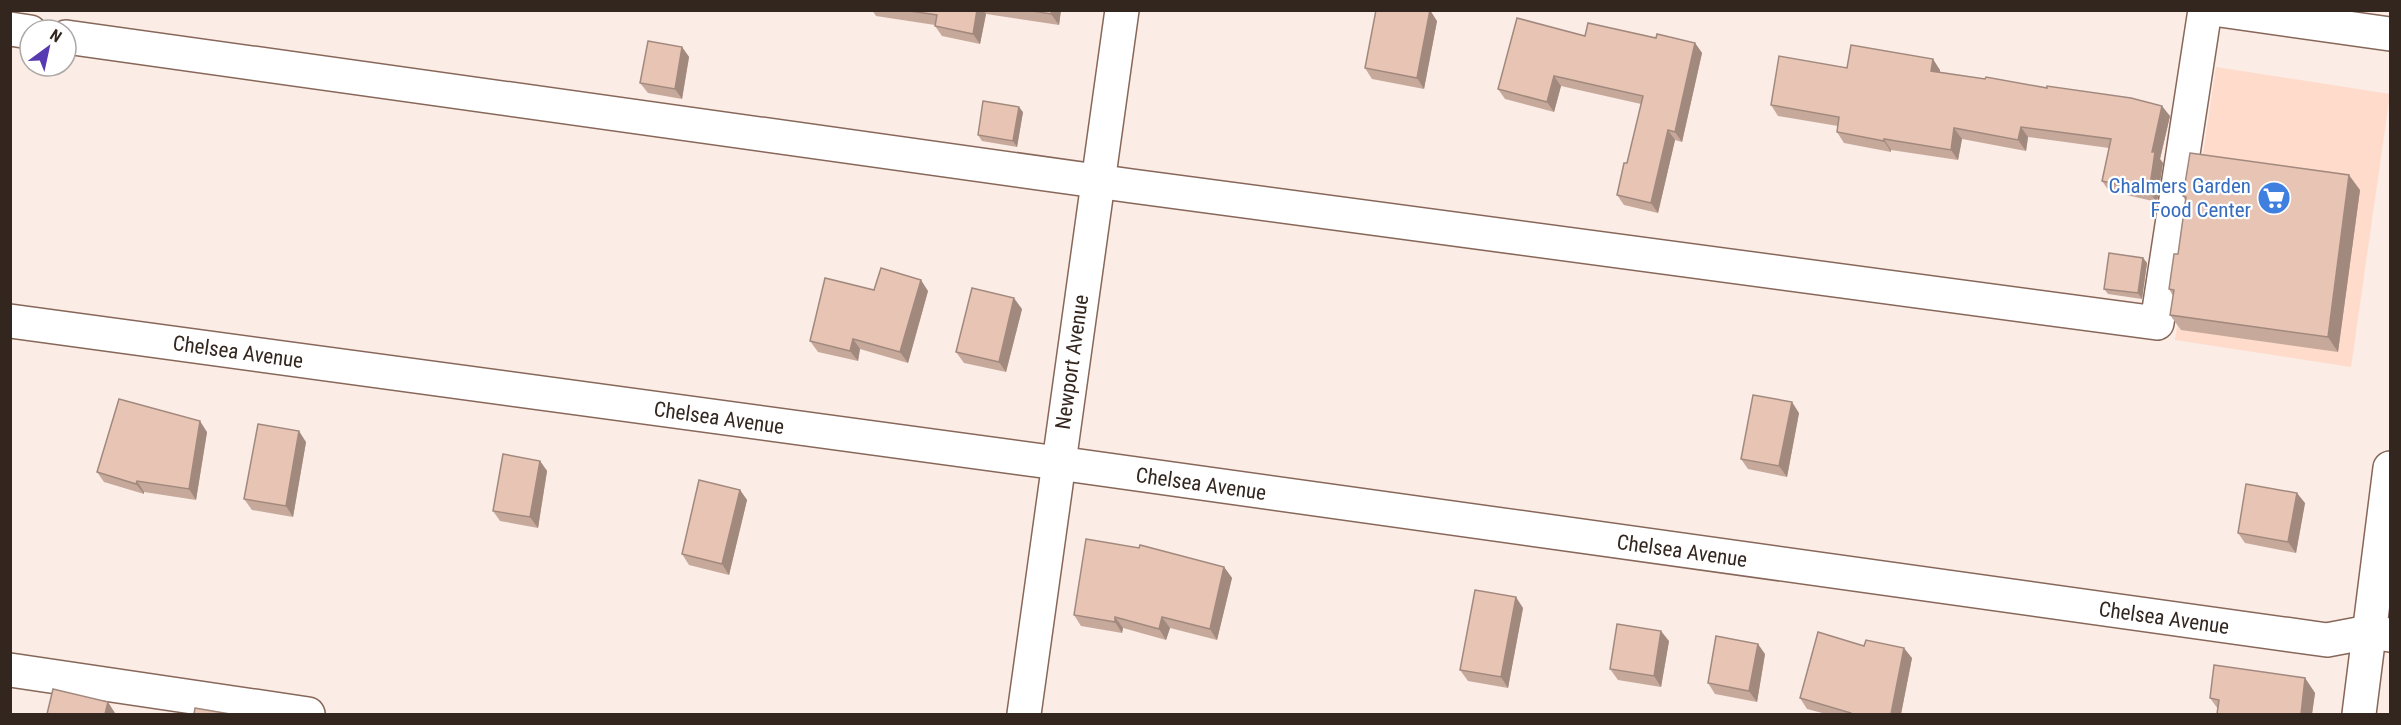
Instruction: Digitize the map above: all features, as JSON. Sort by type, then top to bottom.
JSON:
[{"type":"street","name":"Newport Avenue","points":[[1024,714],[1122,10]]},
{"type":"street","points":[[78,39],[1098,181],[2157,323],[2205,10]]},
{"type":"street","points":[[2220,10],[2391,34]]},
{"type":"street","name":"Chelsea Avenue","points":[[10,321],[1058,463],[2327,640],[2380,634]]},
{"type":"street","points":[[2359,714],[2380,634],[2391,468]]},
{"type":"street","points":[[10,670],[308,714]]},
{"type":"shaded area","points":[[2216,67],[2390,94],[2351,367],[2175,340]]},
{"type":"building","points":[[903,10],[977,10],[973,34],[935,26],[937,15]]},
{"type":"building","points":[[1026,10],[1052,10],[1051,14]]},
{"type":"building","points":[[1376,10],[1430,10],[1417,78],[1365,68]]},
{"type":"building","points":[[1517,18],[1585,36],[1588,23],[1656,38],[1657,34],[1695,43],[1675,132],[1668,130],[1651,203],[1617,195],[1643,96],[1554,76],[1547,102],[1498,89]]},
{"type":"building","points":[[648,41],[682,47],[675,89],[640,83]]},
{"type":"building","points":[[1851,45],[1933,59],[1931,71],[2131,98],[2162,106],[2152,152],[2155,152],[2149,192],[2102,181],[2111,139],[2021,127],[2018,140],[1954,128],[1951,150],[1837,132],[1839,117],[1771,105],[1779,56],[1847,68]]},
{"type":"building","points":[[983,101],[1019,107],[1013,141],[978,135]]},
{"type":"building","points":[[2190,153],[2349,175],[2328,337],[2170,315],[2174,290],[2169,289],[2174,254],[2178,254],[2186,197],[2183,196]]},
{"type":"building","points":[[2109,253],[2143,258],[2138,293],[2104,289]]},
{"type":"building","points":[[881,268],[921,280],[900,352],[853,339],[850,351],[810,341],[825,278],[874,290]]},
{"type":"building","points":[[972,288],[1014,298],[999,362],[956,352]]},
{"type":"building","points":[[1753,395],[1792,402],[1779,466],[1741,459]]},
{"type":"building","points":[[119,399],[200,421],[189,489],[137,481],[136,484],[97,472]]},
{"type":"building","points":[[258,424],[299,431],[286,506],[244,499]]},
{"type":"building","points":[[503,454],[540,461],[530,517],[493,511]]},
{"type":"building","points":[[699,480],[740,490],[722,564],[682,554]]},
{"type":"building","points":[[2246,484],[2297,493],[2288,542],[2238,533]]},
{"type":"building","points":[[1086,539],[1139,548],[1140,545],[1224,567],[1210,629],[1162,617],[1159,629],[1115,617],[1115,622],[1074,615]]},
{"type":"building","points":[[1475,590],[1516,597],[1501,677],[1460,670]]},
{"type":"building","points":[[1617,624],[1661,631],[1654,676],[1610,669]]},
{"type":"building","points":[[1818,632],[1864,646],[1866,640],[1904,648],[1891,714],[1851,714],[1800,698]]},
{"type":"building","points":[[1716,636],[1758,644],[1749,691],[1708,683]]},
{"type":"building","points":[[2214,665],[2305,678],[2301,714],[2217,714],[2219,700],[2210,698]]},
{"type":"building","points":[[53,689],[108,702],[105,714],[47,714]]},
{"type":"building","points":[[195,708],[230,714],[194,714]]},
{"type":"place","name":"Chalmers Garden Food Center","points":[[2274,198]]}]
